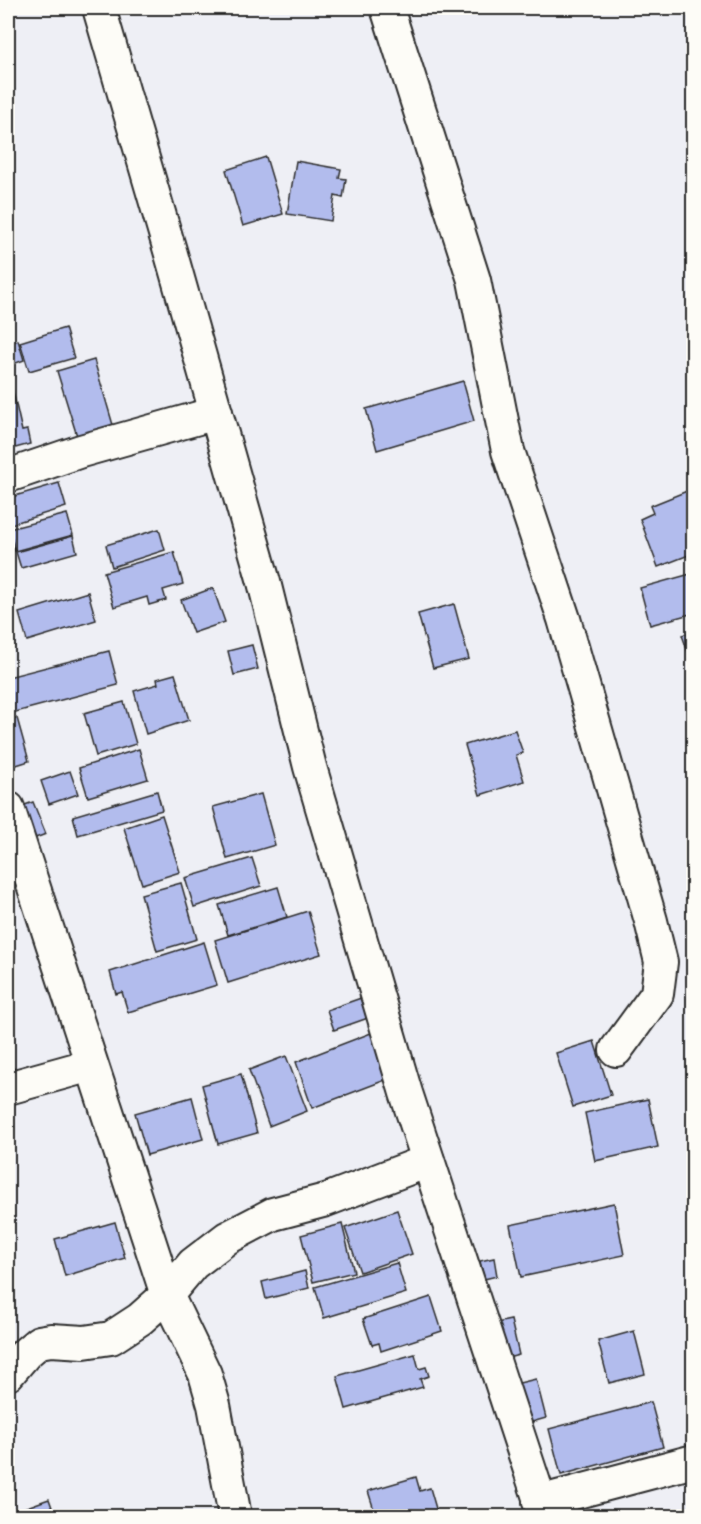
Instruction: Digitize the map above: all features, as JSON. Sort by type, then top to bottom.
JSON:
[{"type":"street","points":[[99,8],[264,582],[310,767],[406,1093],[542,1509],[693,1461]]},
{"type":"street","points":[[387,8],[474,280],[508,451],[564,619],[661,962],[657,994],[616,1050]]},
{"type":"street","points":[[8,476],[81,451],[216,413]]},
{"type":"street","points":[[8,808],[167,1295],[205,1374],[214,1405],[235,1516]]},
{"type":"street","points":[[8,1088],[92,1065]]},
{"type":"street","points":[[8,1374],[39,1342],[51,1340],[84,1342],[111,1338],[140,1319],[167,1295],[193,1264],[227,1238],[273,1214],[326,1200],[428,1161]]},
{"type":"building","points":[[266,157],[283,214],[243,226],[226,170]]},
{"type":"building","points":[[296,161],[341,169],[339,178],[346,179],[343,198],[335,196],[331,221],[287,214]]},
{"type":"building","points":[[65,328],[74,358],[29,371],[20,342]]},
{"type":"building","points":[[18,340],[24,360],[8,366],[8,344]]},
{"type":"building","points":[[94,360],[113,425],[77,436],[57,371]]},
{"type":"building","points":[[463,381],[474,421],[377,450],[366,409]]},
{"type":"building","points":[[12,387],[22,431],[27,430],[30,444],[8,450],[8,388]]},
{"type":"building","points":[[59,483],[66,507],[8,525],[8,498]]},
{"type":"building","points":[[687,491],[694,508],[694,553],[658,567],[640,519],[653,513],[650,506]]},
{"type":"building","points":[[67,514],[73,535],[15,551],[9,529]]},
{"type":"building","points":[[159,529],[165,550],[112,567],[106,545]]},
{"type":"building","points":[[73,536],[77,552],[21,568],[16,552]]},
{"type":"building","points":[[174,552],[183,584],[163,590],[166,600],[149,605],[147,597],[114,607],[104,572]]},
{"type":"building","points":[[694,573],[694,613],[650,625],[640,588]]},
{"type":"building","points":[[213,588],[225,622],[193,633],[181,600]]},
{"type":"building","points":[[88,592],[96,620],[27,641],[19,613]]},
{"type":"building","points":[[454,604],[469,659],[433,668],[418,614]]},
{"type":"building","points":[[694,631],[694,669],[682,635]]},
{"type":"building","points":[[252,645],[258,669],[234,675],[228,651]]},
{"type":"building","points":[[109,651],[118,685],[8,714],[8,677]]},
{"type":"building","points":[[175,674],[189,720],[146,734],[134,691],[158,684],[157,679]]},
{"type":"building","points":[[124,702],[136,744],[96,756],[84,713]]},
{"type":"building","points":[[17,718],[29,761],[10,767],[8,721]]},
{"type":"building","points":[[515,730],[523,753],[516,755],[524,781],[480,795],[465,745]]},
{"type":"building","points":[[139,749],[148,779],[88,797],[79,768]]},
{"type":"building","points":[[70,771],[78,794],[49,804],[41,781]]},
{"type":"building","points":[[157,791],[162,810],[78,835],[73,816]]},
{"type":"building","points":[[261,794],[275,845],[227,859],[213,807]]},
{"type":"building","points":[[33,802],[46,834],[30,840],[17,808]]},
{"type":"building","points":[[162,815],[180,872],[142,884],[124,828]]},
{"type":"building","points":[[252,858],[261,886],[194,907],[185,878]]},
{"type":"building","points":[[181,883],[197,939],[157,951],[141,894]]},
{"type":"building","points":[[278,887],[287,917],[228,935],[219,905]]},
{"type":"building","points":[[308,911],[321,954],[228,983],[215,940]]},
{"type":"building","points":[[204,942],[217,985],[128,1012],[122,992],[116,994],[110,972]]},
{"type":"building","points":[[361,998],[368,1018],[334,1030],[327,1010]]},
{"type":"building","points":[[371,1033],[388,1079],[312,1108],[296,1062]]},
{"type":"building","points":[[594,1041],[611,1095],[573,1107],[556,1053]]},
{"type":"building","points":[[286,1056],[307,1111],[269,1126],[249,1070]]},
{"type":"building","points":[[241,1074],[257,1133],[218,1144],[202,1085]]},
{"type":"building","points":[[192,1097],[203,1139],[147,1155],[135,1113]]},
{"type":"building","points":[[648,1099],[658,1147],[595,1161],[585,1113]]},
{"type":"building","points":[[614,1203],[624,1255],[521,1277],[510,1225]]},
{"type":"building","points":[[397,1210],[412,1254],[360,1272],[345,1228]]},
{"type":"building","points":[[115,1222],[125,1258],[65,1276],[55,1239]]},
{"type":"building","points":[[342,1224],[354,1272],[313,1282],[301,1235]]},
{"type":"building","points":[[494,1258],[497,1276],[484,1279],[480,1261]]},
{"type":"building","points":[[397,1263],[406,1293],[324,1318],[315,1287]]},
{"type":"building","points":[[305,1271],[309,1288],[266,1299],[262,1282]]},
{"type":"building","points":[[431,1297],[442,1331],[381,1351],[379,1343],[372,1345],[363,1319]]},
{"type":"building","points":[[511,1320],[519,1355],[504,1359],[496,1323]]},
{"type":"building","points":[[634,1331],[645,1374],[609,1383],[598,1341]]},
{"type":"building","points":[[415,1354],[419,1369],[426,1367],[429,1376],[420,1379],[423,1387],[346,1409],[337,1376]]},
{"type":"building","points":[[536,1379],[546,1418],[525,1424],[515,1384]]},
{"type":"building","points":[[651,1402],[663,1447],[561,1475],[549,1429]]},
{"type":"building","points":[[416,1477],[420,1491],[430,1488],[437,1512],[426,1516],[376,1516],[368,1491]]},
{"type":"building","points":[[49,1499],[55,1516],[15,1516],[13,1512]]}]
